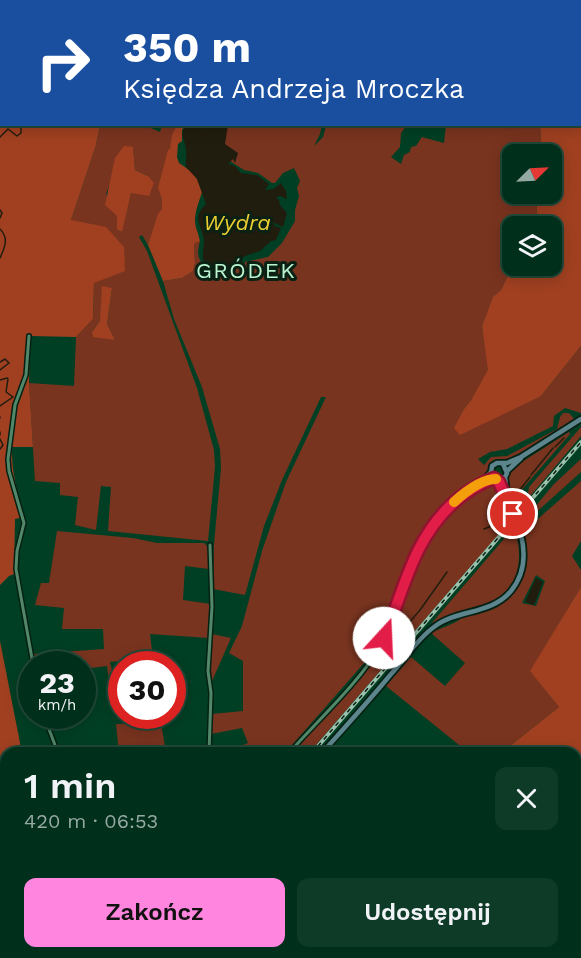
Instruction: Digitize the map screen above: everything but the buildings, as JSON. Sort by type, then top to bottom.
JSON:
[{"type":"street","points":[[29,336],[26,375],[15,405],[8,459],[9,471],[24,523],[17,551],[16,569],[31,651]]},
{"type":"street","points":[[507,497],[505,477],[507,471],[522,458],[581,419]]},
{"type":"street","points":[[294,747],[372,660],[384,638],[408,569],[423,538],[445,511],[477,485],[490,472],[494,464],[503,464],[522,458]]},
{"type":"street","points":[[503,464],[507,471]]},
{"type":"street","points":[[328,747],[431,629],[450,618],[490,607],[508,594],[517,583],[522,570],[524,554],[521,535],[507,497],[490,472]]},
{"type":"street","points":[[477,485],[505,477]]},
{"type":"street","points":[[209,747],[211,693],[208,671],[212,607],[210,545]]},
{"type":"street","points":[[49,729],[56,747]]},
{"type":"shaded area","points":[[0,126],[100,126],[96,145],[71,220],[106,227],[124,247],[125,271],[94,283],[93,319],[76,337],[30,336],[29,383],[33,447],[12,447],[14,474],[24,517],[15,519],[14,574],[0,585]]},
{"type":"shaded area","points":[[100,126],[146,126],[160,132],[162,126],[177,126],[159,188],[162,209],[148,245],[142,235],[139,237],[147,251],[197,388],[214,450],[215,467],[208,541],[108,531],[111,487],[101,486],[96,530],[75,525],[78,497],[60,495],[60,483],[35,481],[29,383],[74,386],[76,337],[93,319],[94,283],[71,220],[96,145]],"holes":[[[133,148],[135,170],[148,176],[131,193],[121,232],[117,230],[117,216],[106,194],[112,178]],[[112,288],[107,324],[115,340],[92,332],[100,321]]]},
{"type":"shaded area","points":[[176,126],[185,126],[182,130],[182,141],[178,144],[177,157],[179,163],[192,172],[197,179],[202,192],[195,221],[200,241],[194,244],[193,271],[182,278],[163,281],[148,245],[158,214],[162,209],[162,199],[158,188]]},
{"type":"shaded area","points":[[201,126],[322,126],[314,146],[323,137],[326,126],[406,126],[401,133],[400,147],[391,157],[401,164],[404,155],[410,152],[411,147],[416,146],[422,137],[444,143],[446,126],[540,126],[541,144],[502,144],[502,204],[537,204],[536,216],[502,216],[502,276],[508,276],[501,290],[493,298],[482,326],[489,370],[458,422],[541,396],[581,346],[581,413],[565,408],[554,416],[553,426],[507,449],[490,452],[478,459],[484,465],[491,457],[507,456],[557,429],[563,413],[569,413],[575,420],[506,461],[493,460],[485,474],[443,506],[416,543],[384,632],[372,654],[290,747],[237,747],[248,743],[242,728],[211,734],[212,714],[243,711],[243,661],[229,653],[242,626],[262,551],[286,482],[326,397],[321,397],[282,480],[264,526],[245,595],[213,589],[214,544],[221,468],[220,449],[202,387],[174,319],[163,281],[182,278],[193,271],[194,244],[200,241],[198,254],[200,260],[208,271],[213,270],[219,274],[230,274],[233,269],[244,265],[245,262],[268,257],[282,243],[295,221],[299,196],[297,188],[300,181],[294,168],[283,173],[275,183],[258,173],[244,170],[225,158]]},
{"type":"shaded area","points":[[540,126],[581,126],[581,346],[541,396],[460,435],[454,428],[488,370],[482,326],[493,297],[501,290],[508,276],[562,276],[562,216],[536,216],[537,204],[562,204],[562,144],[541,144]]},
{"type":"shaded area","points":[[124,146],[133,147],[135,170],[148,176],[154,183],[149,196],[131,193],[122,232],[117,230],[117,216],[105,205],[115,158]]},
{"type":"shaded area","points":[[102,286],[112,288],[107,324],[115,340],[93,337],[92,332],[100,321]]},
{"type":"shaded area","points":[[581,427],[581,436],[527,500],[529,487]]},
{"type":"shaded area","points":[[569,432],[570,434],[518,494],[521,505],[516,512],[506,483],[511,469]]},
{"type":"shaded area","points":[[581,459],[581,472],[521,526],[519,520],[526,513],[529,514],[554,484]]},
{"type":"shaded area","points":[[581,481],[581,541],[572,556],[581,570],[581,587],[531,671],[559,707],[509,747],[462,747],[386,686],[411,657],[445,686],[465,663],[431,633],[461,618],[485,612],[503,603],[518,586],[522,576],[526,555],[523,532]],"holes":[[[536,575],[545,581],[536,606],[522,603]]]},
{"type":"shaded area","points":[[492,482],[497,486],[511,520],[314,747],[298,747],[350,691],[380,652],[391,631],[410,574],[425,541],[446,514],[474,491]]},
{"type":"shaded area","points":[[514,527],[519,561],[513,581],[507,589],[488,603],[451,614],[431,624]]},
{"type":"shaded area","points":[[57,531],[133,538],[157,543],[204,543],[209,548],[209,569],[185,566],[183,600],[211,604],[209,638],[150,634],[152,651],[108,651],[108,673],[107,666],[96,667],[96,651],[76,651],[104,649],[103,629],[62,629],[64,608],[35,605],[41,583],[49,583]]},
{"type":"shaded area","points":[[581,587],[581,747],[509,747],[559,707],[530,671]]},
{"type":"shaded area","points":[[212,634],[231,638],[212,681],[210,675]]},
{"type":"shaded area","points":[[0,641],[21,747],[0,747]]},
{"type":"shaded area","points":[[117,729],[162,729],[165,747],[118,747]]},
{"type":"water","name":"Wydra","points":[[185,126],[198,126],[202,129],[203,126],[228,126],[225,144],[238,153],[235,163],[233,159],[228,164],[235,166],[241,173],[257,175],[269,184],[265,190],[274,189],[281,183],[286,191],[287,199],[280,196],[276,198],[287,213],[283,227],[272,222],[281,228],[276,240],[224,270],[203,260],[204,241],[198,218],[206,204],[197,179],[186,167]]},
{"type":"water","points":[[536,578],[543,582],[534,605],[525,602]]},
{"type":"waterway","points":[[0,137],[8,129],[17,136],[21,133],[21,126]]},
{"type":"waterway","points":[[0,210],[2,213],[0,218]]},
{"type":"waterway","points":[[0,229],[5,239],[0,258]]},
{"type":"waterway","points":[[0,362],[5,359],[9,363],[0,370]]},
{"type":"waterway","points":[[0,380],[8,379],[6,392],[13,397],[0,406]]},
{"type":"waterway","points":[[555,447],[564,438]]},
{"type":"waterway","points":[[0,439],[3,445],[0,449]]},
{"type":"waterway","points":[[531,475],[553,448]]},
{"type":"waterway","points":[[518,492],[530,477]]},
{"type":"waterway","points":[[484,529],[497,518],[490,504],[496,500]]},
{"type":"waterway","points":[[380,652],[384,652],[420,610],[447,572]]},
{"type":"railway","points":[[317,747],[581,442]]},
{"type":"slow traffic","points":[[454,502],[477,485],[496,479]]},
{"type":"district","name":"GRÓDEK","points":[[246,270]]},
{"type":"route","points":[[384,638],[412,560],[423,538],[458,498],[477,485],[494,478],[498,480],[507,497],[513,514]]}]
